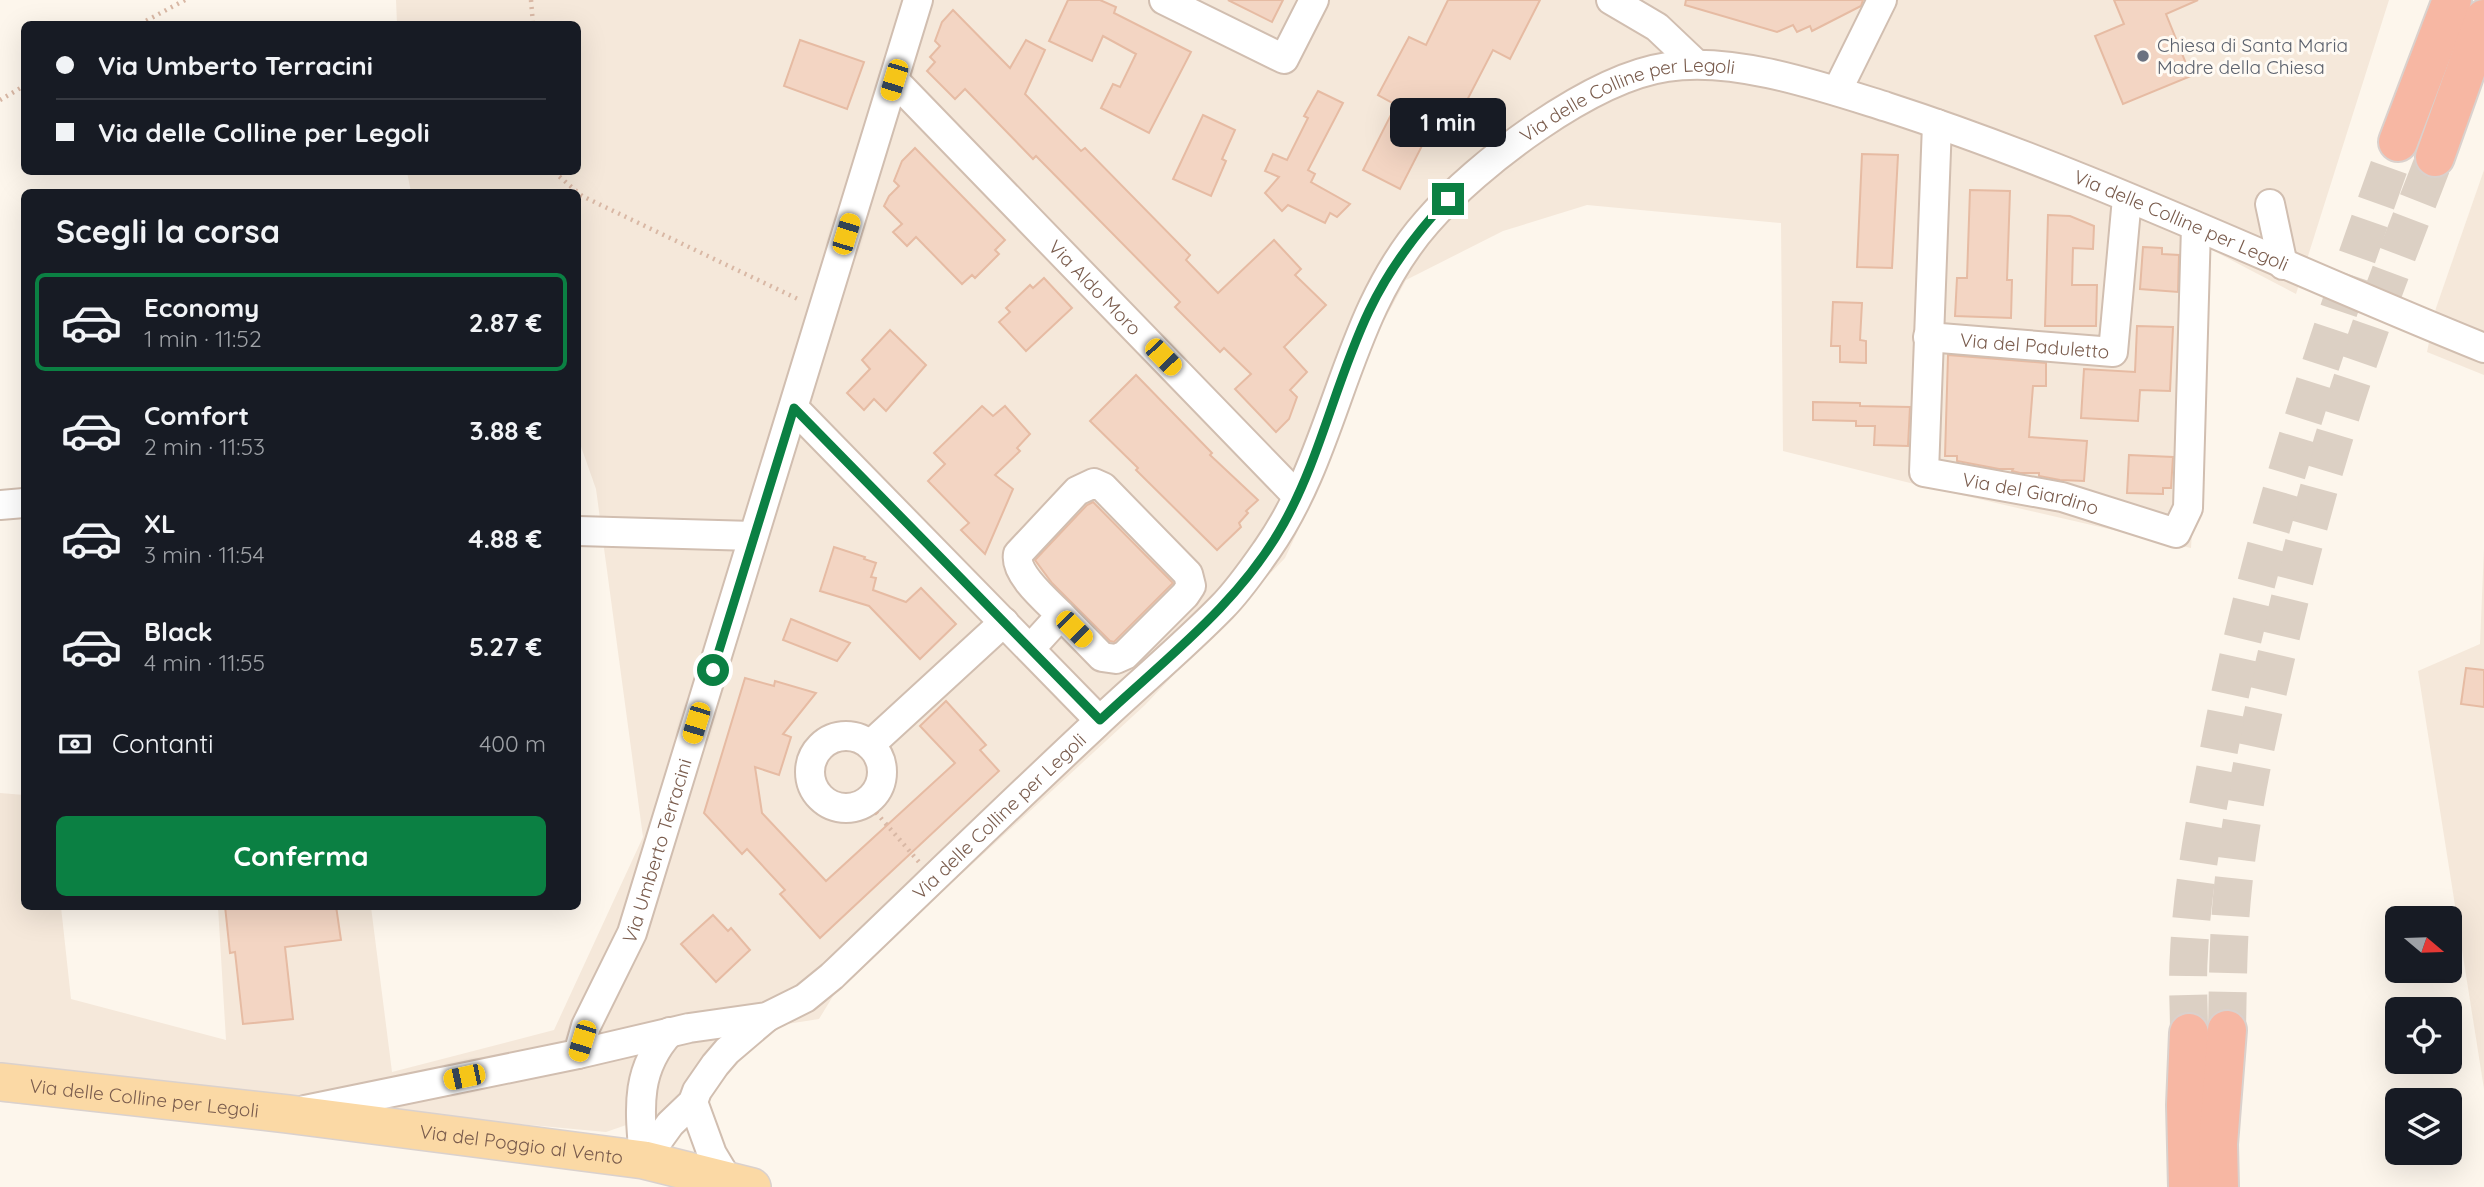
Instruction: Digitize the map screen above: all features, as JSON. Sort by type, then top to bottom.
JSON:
[{"type":"highway","points":[[2398,142],[2452,0]]},
{"type":"highway","points":[[2435,156],[2484,19]]},
{"type":"highway","points":[[2219,1187],[2218,1144],[2227,1030]]},
{"type":"highway","points":[[2188,1187],[2186,1105],[2189,1033]]},
{"type":"main road","name":"Via delle Colline per Legoli","points":[[0,1082],[288,1114]]},
{"type":"main road","name":"Via del Poggio al Vento","points":[[288,1114],[644,1160],[739,1183]]},
{"type":"street","name":"Via Umberto Terracini","points":[[578,1055],[586,1027],[632,933],[918,0]]},
{"type":"street","points":[[1164,0],[1284,59],[1314,0]]},
{"type":"street","points":[[1611,0],[1657,27],[1696,64]]},
{"type":"street","points":[[1837,91],[1882,0]]},
{"type":"street","name":"Via delle Colline per Legoli","points":[[767,1017],[805,998],[832,976],[1225,604],[1270,545],[1297,496],[1369,312],[1385,282],[1424,225],[1448,199],[1476,175],[1566,108],[1636,75],[1664,67],[1696,64],[1741,68],[1837,91],[2021,154],[2484,348]]},
{"type":"street","name":"Via Aldo Moro","points":[[894,80],[1297,496]]},
{"type":"street","name":"Via del Giardino","points":[[1937,124],[1924,472],[2062,497],[2176,533],[2188,508],[2196,227]]},
{"type":"street","name":"Via del Paduletto","points":[[1928,337],[2113,352],[2127,198]]},
{"type":"street","points":[[2270,204],[2283,265]]},
{"type":"street","points":[[794,408],[1100,720]]},
{"type":"street","points":[[1094,483],[1103,487],[1188,574],[1191,586],[1185,596],[1125,656],[1116,659],[1102,657],[1061,615],[1020,571],[1018,554],[1077,491],[1094,483]]},
{"type":"street","points":[[0,505],[21,503]]},
{"type":"street","points":[[581,531],[753,536]]},
{"type":"street","points":[[1030,649],[1061,615]]},
{"type":"street","points":[[870,745],[1004,622]]},
{"type":"street","points":[[838,737],[860,739],[870,745],[881,764],[883,775],[880,785],[866,803],[845,808],[834,806],[816,792],[811,781],[810,770],[819,749],[838,737]]},
{"type":"street","points":[[288,1114],[578,1055],[670,1032],[767,1017]]},
{"type":"street","points":[[644,1160],[670,1124],[693,1102],[697,1091],[727,1051],[767,1017]]},
{"type":"street","points":[[644,1160],[640,1111],[644,1080],[655,1051],[670,1032]]},
{"type":"street","points":[[693,1102],[712,1154],[739,1183]]},
{"type":"path","points":[[145,21],[185,0]]},
{"type":"path","points":[[531,0],[533,21]]},
{"type":"path","points":[[0,100],[21,88]]},
{"type":"path","points":[[558,175],[574,189]]},
{"type":"path","points":[[581,195],[823,310]]},
{"type":"path","points":[[866,803],[934,878]]},
{"type":"shaded area","points":[[396,0],[2389,0],[2296,294],[2210,249],[2191,548],[1783,451],[1781,223],[1587,205],[1503,231],[1406,280],[1363,360],[1325,473],[1285,558],[1145,705],[838,988],[819,1019],[787,1024],[754,1040],[693,1102],[606,1132],[398,1113],[313,1134],[0,1102],[0,793],[21,795],[21,910],[61,910],[71,999],[226,1040],[218,910],[371,910],[392,1072],[554,1030],[643,837],[596,489],[581,446],[581,189],[410,189],[408,175],[581,175],[581,21],[397,21]]},
{"type":"shaded area","points":[[2484,170],[2484,375],[2427,352],[2436,308]]},
{"type":"shaded area","points":[[2484,548],[2484,1089],[2462,950],[2462,906],[2455,906],[2418,671],[2480,644]]},
{"type":"building","points":[[1068,0],[1100,0],[1116,7],[1114,13],[1191,52],[1149,133],[1101,108],[1113,84],[1120,87],[1136,54],[1103,36],[1092,61],[1049,41]]},
{"type":"building","points":[[1228,0],[1283,0],[1272,22]]},
{"type":"building","points":[[1448,0],[1540,0],[1510,59],[1493,50],[1447,139],[1430,130],[1400,189],[1363,170],[1396,105],[1378,95],[1409,37],[1426,45]]},
{"type":"building","points":[[1686,0],[1863,0],[1861,6],[1812,31],[1810,26],[1797,32],[1793,25],[1777,32],[1685,5]]},
{"type":"building","name":"Chiesa di Santa Maria Madre della Chiesa","points":[[2114,0],[2198,0],[2166,14],[2191,76],[2123,104],[2095,36],[2124,24]]},
{"type":"building","points":[[953,10],[1010,68],[1026,40],[1045,50],[1025,94],[1081,151],[1085,148],[1190,255],[1186,260],[1218,293],[1274,240],[1301,269],[1295,275],[1326,305],[1284,347],[1307,372],[1290,390],[1297,397],[1289,419],[1276,432],[1235,389],[1251,374],[1224,348],[1220,352],[1175,307],[1180,302],[1036,156],[1033,159],[965,89],[955,99],[927,71],[935,62],[930,57],[940,46],[935,41],[942,22]]},
{"type":"building","points":[[800,40],[864,62],[847,109],[784,86]]},
{"type":"building","points":[[1318,91],[1343,103],[1308,170],[1315,174],[1311,182],[1350,204],[1337,217],[1330,213],[1325,223],[1288,205],[1282,211],[1265,193],[1279,177],[1265,171],[1273,154],[1287,160],[1308,118],[1304,116]]},
{"type":"building","points":[[1203,115],[1235,130],[1222,159],[1226,161],[1211,196],[1173,179]]},
{"type":"building","points":[[915,148],[1005,240],[995,250],[999,254],[975,278],[972,275],[962,284],[916,237],[907,246],[893,232],[902,224],[884,206],[899,186],[894,181],[902,161]]},
{"type":"building","points":[[1862,154],[1898,155],[1892,268],[1857,267]]},
{"type":"building","points":[[1970,190],[2010,191],[2007,280],[2012,280],[2011,318],[1955,316],[1957,278],[1967,278]]},
{"type":"building","points":[[2048,215],[2070,216],[2094,226],[2093,249],[2073,248],[2072,285],[2097,285],[2096,326],[2045,326]]},
{"type":"building","points":[[2143,247],[2162,248],[2162,254],[2179,255],[2178,292],[2140,289]]},
{"type":"building","points":[[1044,278],[1072,308],[1026,351],[999,322],[1010,312],[1006,308],[1030,285],[1033,288]]},
{"type":"building","points":[[1833,302],[1862,303],[1860,340],[1866,341],[1866,363],[1840,362],[1840,346],[1831,346]]},
{"type":"building","points":[[2137,326],[2173,327],[2170,391],[2140,390],[2138,421],[2081,418],[2084,369],[2135,372]]},
{"type":"building","points":[[890,330],[926,365],[886,411],[874,399],[864,410],[847,393],[870,369],[862,360]]},
{"type":"building","points":[[1948,355],[2046,363],[2046,386],[2033,386],[2029,437],[2087,441],[2084,481],[2060,480],[2039,476],[2039,473],[2020,473],[2012,471],[2013,469],[1957,461],[1957,456],[1945,456]]},
{"type":"building","points":[[1136,375],[1212,453],[1210,455],[1258,500],[1246,511],[1248,513],[1239,523],[1241,527],[1217,550],[1090,421]]},
{"type":"building","points":[[1813,402],[1910,407],[1908,446],[1874,445],[1875,426],[1856,426],[1856,421],[1813,420]]},
{"type":"building","points":[[982,406],[993,416],[1005,406],[1030,434],[1017,448],[1020,451],[995,475],[1013,489],[985,554],[961,530],[969,523],[928,481],[945,464],[934,453]]},
{"type":"building","points":[[2129,455],[2173,457],[2171,488],[2163,488],[2163,494],[2127,493]]},
{"type":"building","points":[[1093,502],[1173,583],[1114,642],[1052,583],[1035,560],[1087,505]]},
{"type":"building","points":[[834,547],[876,563],[871,577],[876,578],[873,590],[906,602],[921,588],[956,624],[920,659],[869,606],[820,591]]},
{"type":"building","points":[[791,619],[850,643],[837,661],[783,640]]},
{"type":"building","points":[[2466,668],[2484,670],[2484,707],[2461,704]]},
{"type":"building","points":[[745,678],[774,686],[775,681],[816,693],[783,734],[791,737],[779,775],[755,767],[762,813],[826,881],[955,763],[920,726],[946,701],[986,745],[980,750],[999,771],[820,938],[780,894],[785,890],[747,849],[742,854],[704,813]]},
{"type":"building","points":[[225,910],[337,910],[341,940],[285,947],[293,1019],[243,1024],[235,952],[230,953]]},
{"type":"building","points":[[713,915],[728,931],[731,928],[750,950],[716,982],[681,944]]},
{"type":"tunnel","points":[[2189,1033],[2188,963],[2196,878],[2208,804],[2252,599],[2319,369],[2398,142]]},
{"type":"tunnel","points":[[2227,1030],[2230,922],[2241,824],[2274,667],[2307,534],[2347,396],[2435,157]]},
{"type":"place","name":"Chiesa di Santa Maria Madre della Chiesa","points":[[2143,56]]},
{"type":"route","points":[[713,670],[794,408],[1100,720],[1225,604],[1270,545],[1284,523],[1312,462],[1369,312],[1402,255],[1448,199]]}]
